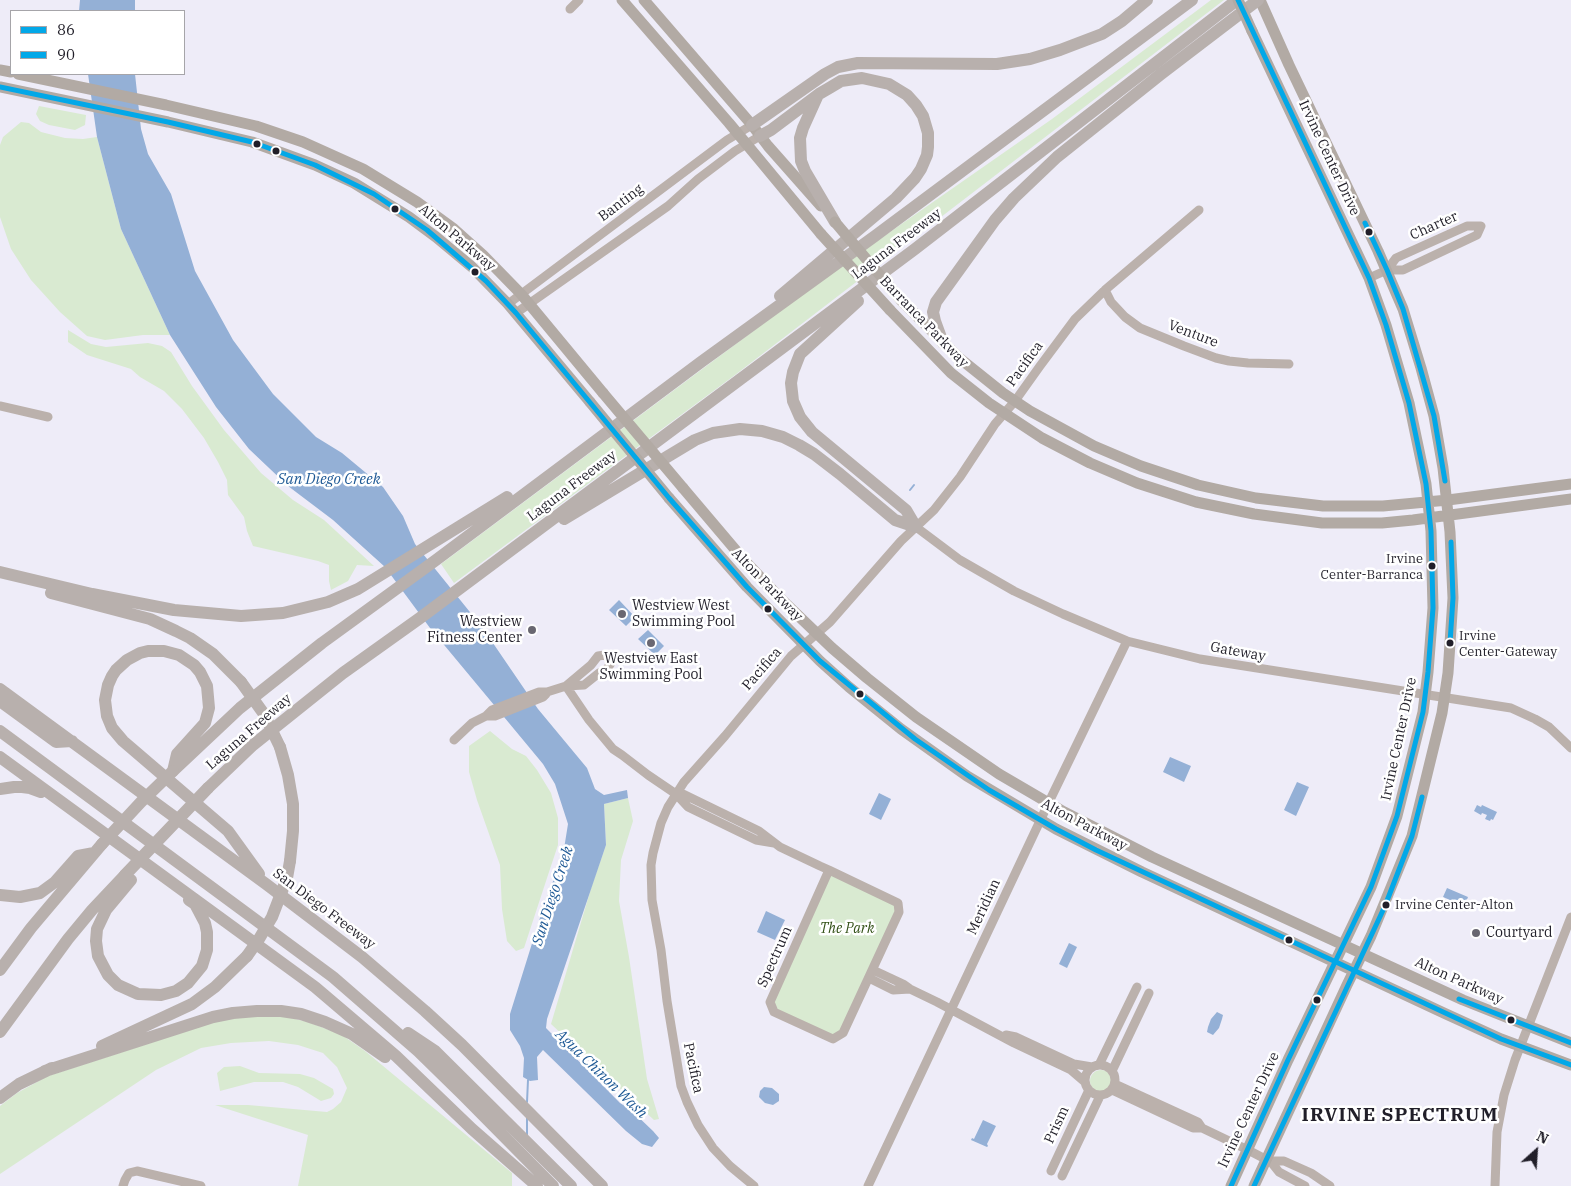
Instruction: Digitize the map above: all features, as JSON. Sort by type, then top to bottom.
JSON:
[{"type":"highway","points":[[1060,50],[1107,24],[1138,0]]},
{"type":"highway","points":[[752,125],[825,74],[846,64],[868,62],[996,64],[1030,59],[1060,50],[1110,30],[1147,0]]},
{"type":"highway","points":[[1151,30],[1187,0]]},
{"type":"highway","points":[[1151,30],[1192,0]]},
{"type":"highway","name":"Laguna Freeway","points":[[128,878],[162,844],[164,834],[208,788],[254,745],[306,702],[915,249],[1237,0]]},
{"type":"highway","points":[[943,343],[934,321],[933,312],[936,302],[995,220],[1014,198],[1057,157],[1161,74],[1259,0]]},
{"type":"highway","name":"Laguna Freeway","points":[[0,970],[31,928],[94,853],[176,766],[240,708],[282,674],[585,448],[875,236],[1151,30]]},
{"type":"highway","points":[[701,362],[896,198],[916,178],[924,162],[928,140],[926,123],[916,105],[901,91],[880,81],[862,78],[842,81],[819,94],[760,136]]},
{"type":"highway","points":[[819,94],[802,128],[800,138],[801,161],[835,222]]},
{"type":"highway","points":[[915,249],[800,354],[795,367],[792,391],[796,410],[812,432],[906,510],[916,527]]},
{"type":"highway","points":[[534,533],[563,520],[695,440],[713,433],[740,429],[762,431],[783,437],[799,445],[840,474],[894,519],[916,527]]},
{"type":"highway","points":[[0,572],[134,603],[207,614],[268,615],[314,606],[342,596],[386,573],[505,498],[559,460],[585,448]]},
{"type":"highway","points":[[0,578],[150,619],[190,638],[225,664],[241,682],[264,714],[280,747],[293,804],[294,831],[287,878],[272,917],[247,956],[216,987],[192,1004],[150,1025],[45,1071],[19,1084],[0,1098]]},
{"type":"highway","points":[[176,766],[177,754],[205,724],[209,708],[207,686],[194,665],[179,655],[164,650],[140,653],[132,656],[121,665],[112,676],[108,685],[105,709],[112,728],[123,742],[228,831],[266,884]]},
{"type":"highway","name":"San Diego Freeway","points":[[0,689],[329,931],[399,988],[462,1045],[602,1186]]},
{"type":"highway","points":[[0,701],[56,742],[72,741]]},
{"type":"highway","points":[[0,732],[301,953],[368,1007],[438,1070],[553,1186]]},
{"type":"highway","points":[[0,757],[315,987],[390,1050],[511,1165],[537,1186]]},
{"type":"highway","points":[[0,789],[14,787],[30,788],[57,798]]},
{"type":"highway","points":[[127,850],[140,864],[195,904],[205,923],[207,950],[202,966],[188,983],[168,994],[145,995],[130,992],[108,975],[98,956],[96,934],[99,923],[128,878]]},
{"type":"highway","points":[[0,895],[20,898],[40,892],[55,882],[78,856],[94,853]]},
{"type":"highway","points":[[0,1032],[68,939],[92,910],[128,878]]},
{"type":"highway","points":[[368,1007],[435,1051],[571,1186]]},
{"type":"highway","points":[[45,1071],[213,1018],[246,1011],[281,1011],[311,1017],[352,1034],[377,1050],[443,1100]]},
{"type":"main road","name":"Barranca Parkway","points":[[622,0],[738,134],[821,234],[890,310],[951,373],[1004,414],[1042,438],[1090,463],[1137,483],[1196,502],[1254,514],[1322,523],[1382,523],[1449,516],[1571,498]]},
{"type":"main road","name":"Barranca Parkway","points":[[644,0],[902,300],[943,343],[1015,401],[1070,434],[1140,466],[1198,485],[1256,498],[1323,506],[1383,506],[1448,500],[1571,484]]},
{"type":"main road","name":"Irvine Center Drive","points":[[1231,1186],[1288,1060],[1371,887],[1397,816],[1426,695],[1433,608],[1430,518],[1426,484],[1409,403],[1386,325],[1369,278],[1237,0]]},
{"type":"main road","name":"Irvine Center Drive","points":[[1254,1186],[1392,888],[1412,836],[1427,779],[1444,698],[1448,673],[1453,598],[1448,500],[1434,416],[1402,309],[1387,270],[1259,0]]},
{"type":"main road","name":"Alton Parkway","points":[[23,75],[229,119],[271,130],[332,154],[399,190],[444,222],[483,255],[522,294],[744,560],[783,601],[829,646],[934,730],[991,770],[1048,804],[1120,841],[1463,1000],[1571,1044]]},
{"type":"main road","name":"Alton Parkway","points":[[0,87],[220,134],[260,145],[315,165],[354,183],[394,206],[432,233],[472,267],[508,304],[747,587],[849,687],[916,739],[967,776],[1040,820],[1096,850],[1456,1019],[1571,1065]]},
{"type":"street","points":[[570,9],[579,0]]},
{"type":"street","name":"Banting","points":[[508,304],[752,125]]},
{"type":"street","name":"Banting","points":[[516,313],[668,206],[698,179],[735,151],[760,136]]},
{"type":"street","name":"Pacifica","points":[[754,1186],[730,1166],[713,1148],[698,1125],[687,1102],[678,1069],[652,900],[651,865],[661,823],[684,782],[725,736],[762,690],[803,644],[830,622],[901,541],[934,510],[960,478],[1004,414],[1075,319],[1105,290],[1199,210]]},
{"type":"street","name":"Charter","points":[[1369,278],[1387,270],[1403,270],[1410,267],[1477,235],[1481,226],[1467,226],[1396,258],[1387,270]]},
{"type":"street","name":"Venture","points":[[1105,290],[1111,302],[1125,317],[1140,328],[1184,346],[1216,358],[1248,363],[1289,364]]},
{"type":"street","points":[[0,406],[48,416]]},
{"type":"street","name":"Gateway","points":[[916,527],[960,560],[1014,591],[1127,641],[1200,660],[1511,708],[1549,728],[1571,748]]},
{"type":"street","name":"Meridian","points":[[868,1186],[1040,820],[1127,641]]},
{"type":"street","points":[[454,740],[472,724],[491,714],[566,686],[584,685],[607,669],[610,659],[605,655],[598,656],[591,665],[566,686]]},
{"type":"street","name":"Spectrum","points":[[566,686],[588,720],[605,741],[642,771],[676,794],[688,807],[756,840],[774,843],[898,903],[899,912],[843,1033],[833,1039],[774,1012],[770,1002],[829,870]]},
{"type":"street","points":[[1495,1186],[1497,1132],[1504,1095],[1571,917]]},
{"type":"street","points":[[871,974],[893,990],[910,989],[1071,1070],[1092,1093],[1100,1096],[1108,1094],[1114,1087],[1116,1079],[1112,1071],[1105,1066],[1074,1064],[1016,1037],[996,1032]]},
{"type":"street","points":[[1087,1086],[1086,1074],[1096,1066],[1137,987]]},
{"type":"street","points":[[1112,1071],[1149,993]]},
{"type":"street","name":"Prism","points":[[1051,1171],[1087,1086]]},
{"type":"street","points":[[1114,1087],[1193,1128],[1202,1128],[1248,1150],[1271,1162],[1279,1172],[1305,1186]]},
{"type":"street","name":"Prism","points":[[1062,1176],[1100,1096]]},
{"type":"street","points":[[1267,1160],[1284,1161],[1311,1173],[1330,1186]]},
{"type":"street","points":[[123,1186],[129,1174],[137,1171],[201,1186]]},
{"type":"green space","points":[[1211,0],[1224,0],[735,375],[454,583],[441,564],[827,276],[1052,119]]},
{"type":"green space","points":[[39,106],[86,115],[85,125],[75,130],[49,125],[40,121],[36,114]]},
{"type":"green space","points":[[21,122],[29,123],[41,132],[65,138],[83,139],[97,137],[121,229],[170,335],[143,335],[105,340],[87,336],[60,312],[31,280],[11,249],[0,217],[0,145],[3,137]]},
{"type":"green space","points":[[68,330],[91,344],[106,347],[148,343],[162,346],[171,352],[192,386],[224,430],[261,473],[293,500],[324,520],[374,566],[357,565],[348,581],[331,590],[329,565],[253,546],[244,517],[228,495],[227,480],[218,462],[204,438],[182,409],[164,391],[140,377],[131,369],[87,355],[68,342]]},
{"type":"green space","points":[[490,731],[512,749],[526,756],[537,770],[551,793],[558,818],[558,845],[524,948],[516,951],[507,941],[502,909],[500,865],[469,772],[469,746]]},
{"type":"green space","points":[[628,798],[633,821],[621,860],[619,901],[647,1079],[659,1119],[654,1120],[551,1024],[592,885],[606,845],[604,804]]},
{"type":"green space","name":"The Park","points":[[829,870],[898,903],[899,912],[843,1033],[833,1039],[774,1012],[770,1002]]},
{"type":"green space","points":[[244,1016],[287,1017],[308,1022],[342,1035],[365,1051],[512,1173],[512,1186],[298,1186],[308,1135],[215,1105],[248,1105],[327,1112],[341,1102],[347,1088],[337,1067],[323,1053],[298,1045],[269,1041],[231,1043],[201,1048],[156,1070],[0,1174],[0,1106],[17,1093],[48,1076],[221,1020]]},
{"type":"green space","points":[[240,1066],[259,1073],[300,1074],[314,1078],[333,1089],[334,1094],[331,1098],[321,1101],[298,1087],[283,1082],[254,1082],[220,1091],[217,1073],[224,1067]]},
{"type":"green space","points":[[1101,1070],[1109,1073],[1112,1081],[1109,1089],[1101,1092],[1093,1089],[1090,1081],[1093,1073]]},
{"type":"water","points":[[80,0],[135,0],[135,10],[79,10]]},
{"type":"water","name":"San Diego Creek","points":[[88,75],[135,75],[141,129],[148,154],[171,194],[195,271],[233,340],[273,394],[316,437],[342,453],[383,487],[403,516],[415,544],[482,627],[538,709],[587,768],[595,789],[604,795],[627,790],[628,798],[604,804],[606,845],[547,1019],[546,1028],[620,1103],[631,1110],[653,1131],[659,1138],[652,1147],[642,1144],[626,1131],[543,1050],[537,1057],[538,1080],[530,1081],[523,1077],[524,1058],[520,1046],[510,1030],[510,1014],[544,905],[563,855],[568,824],[555,784],[543,764],[430,628],[385,567],[333,520],[288,486],[249,449],[216,407],[170,335],[121,229],[97,137]]},
{"type":"water","name":"Westview West Swimming Pool","points":[[619,600],[635,617],[626,626],[609,610]]},
{"type":"water","name":"Westview East Swimming Pool","points":[[648,630],[664,646],[655,655],[638,639]]},
{"type":"water","points":[[1170,757],[1191,766],[1184,782],[1163,772]]},
{"type":"water","points":[[1297,782],[1309,787],[1296,816],[1284,810]]},
{"type":"water","points":[[879,793],[891,799],[881,820],[869,814]]},
{"type":"water","points":[[1477,805],[1481,807],[1482,805],[1497,812],[1493,820],[1485,819],[1487,815],[1482,813],[1481,815],[1474,811]]},
{"type":"water","points":[[1447,888],[1468,897],[1463,910],[1456,907],[1457,903],[1443,897]]},
{"type":"water","points":[[766,911],[785,920],[775,940],[757,932]]},
{"type":"water","points":[[1069,943],[1077,947],[1067,968],[1059,964]]},
{"type":"water","points":[[1217,1012],[1223,1015],[1219,1028],[1213,1035],[1207,1032],[1211,1019]]},
{"type":"water","points":[[764,1087],[772,1088],[779,1094],[779,1101],[773,1105],[765,1103],[759,1097],[760,1091]]},
{"type":"water","points":[[983,1120],[996,1126],[987,1147],[971,1140],[972,1138],[974,1139]]},
{"type":"waterway","points":[[910,490],[914,485]]},
{"type":"waterway","name":"San Diego Creek","points":[[527,1102],[528,1080]]},
{"type":"waterway","name":"San Diego Creek","points":[[527,1117],[527,1135]]},
{"type":"transit line","name":"90","points":[[1231,1186],[1288,1060],[1371,887],[1397,816],[1423,712],[1433,608],[1431,531],[1426,484],[1409,403],[1386,325],[1369,278],[1238,0]]},
{"type":"transit line","name":"86","points":[[0,87],[168,122],[252,142],[315,165],[374,194],[427,230],[486,281],[516,313],[669,498],[747,587],[820,661],[915,739],[989,790],[1096,850],[1501,1039],[1571,1065]]},
{"type":"transit line","name":"90","points":[[1365,223],[1403,309],[1434,416],[1445,481]]},
{"type":"transit line","name":"90","points":[[1450,643],[1453,598],[1451,542]]},
{"type":"transit line","name":"90","points":[[1254,1186],[1385,906],[1412,836],[1422,797]]},
{"type":"transit line","name":"86","points":[[1459,999],[1571,1043]]},
{"type":"place","name":"Irvine Center-Barranca","points":[[1432,566]]},
{"type":"place","name":"Westview West Swimming Pool","points":[[622,614]]},
{"type":"place","name":"Westview Fitness Center","points":[[532,630]]},
{"type":"place","name":"Westview East Swimming Pool","points":[[651,643]]},
{"type":"place","name":"Irvine Center-Gateway","points":[[1450,643]]},
{"type":"place","name":"Irvine Center-Alton","points":[[1386,905]]},
{"type":"place","name":"Courtyard","points":[[1476,933]]},
{"type":"district","name":"IRVINE SPECTRUM","points":[[1400,1116]]},
{"type":"water label","name":"Agua Chinon Wash","points":[[601,1074]]}]
